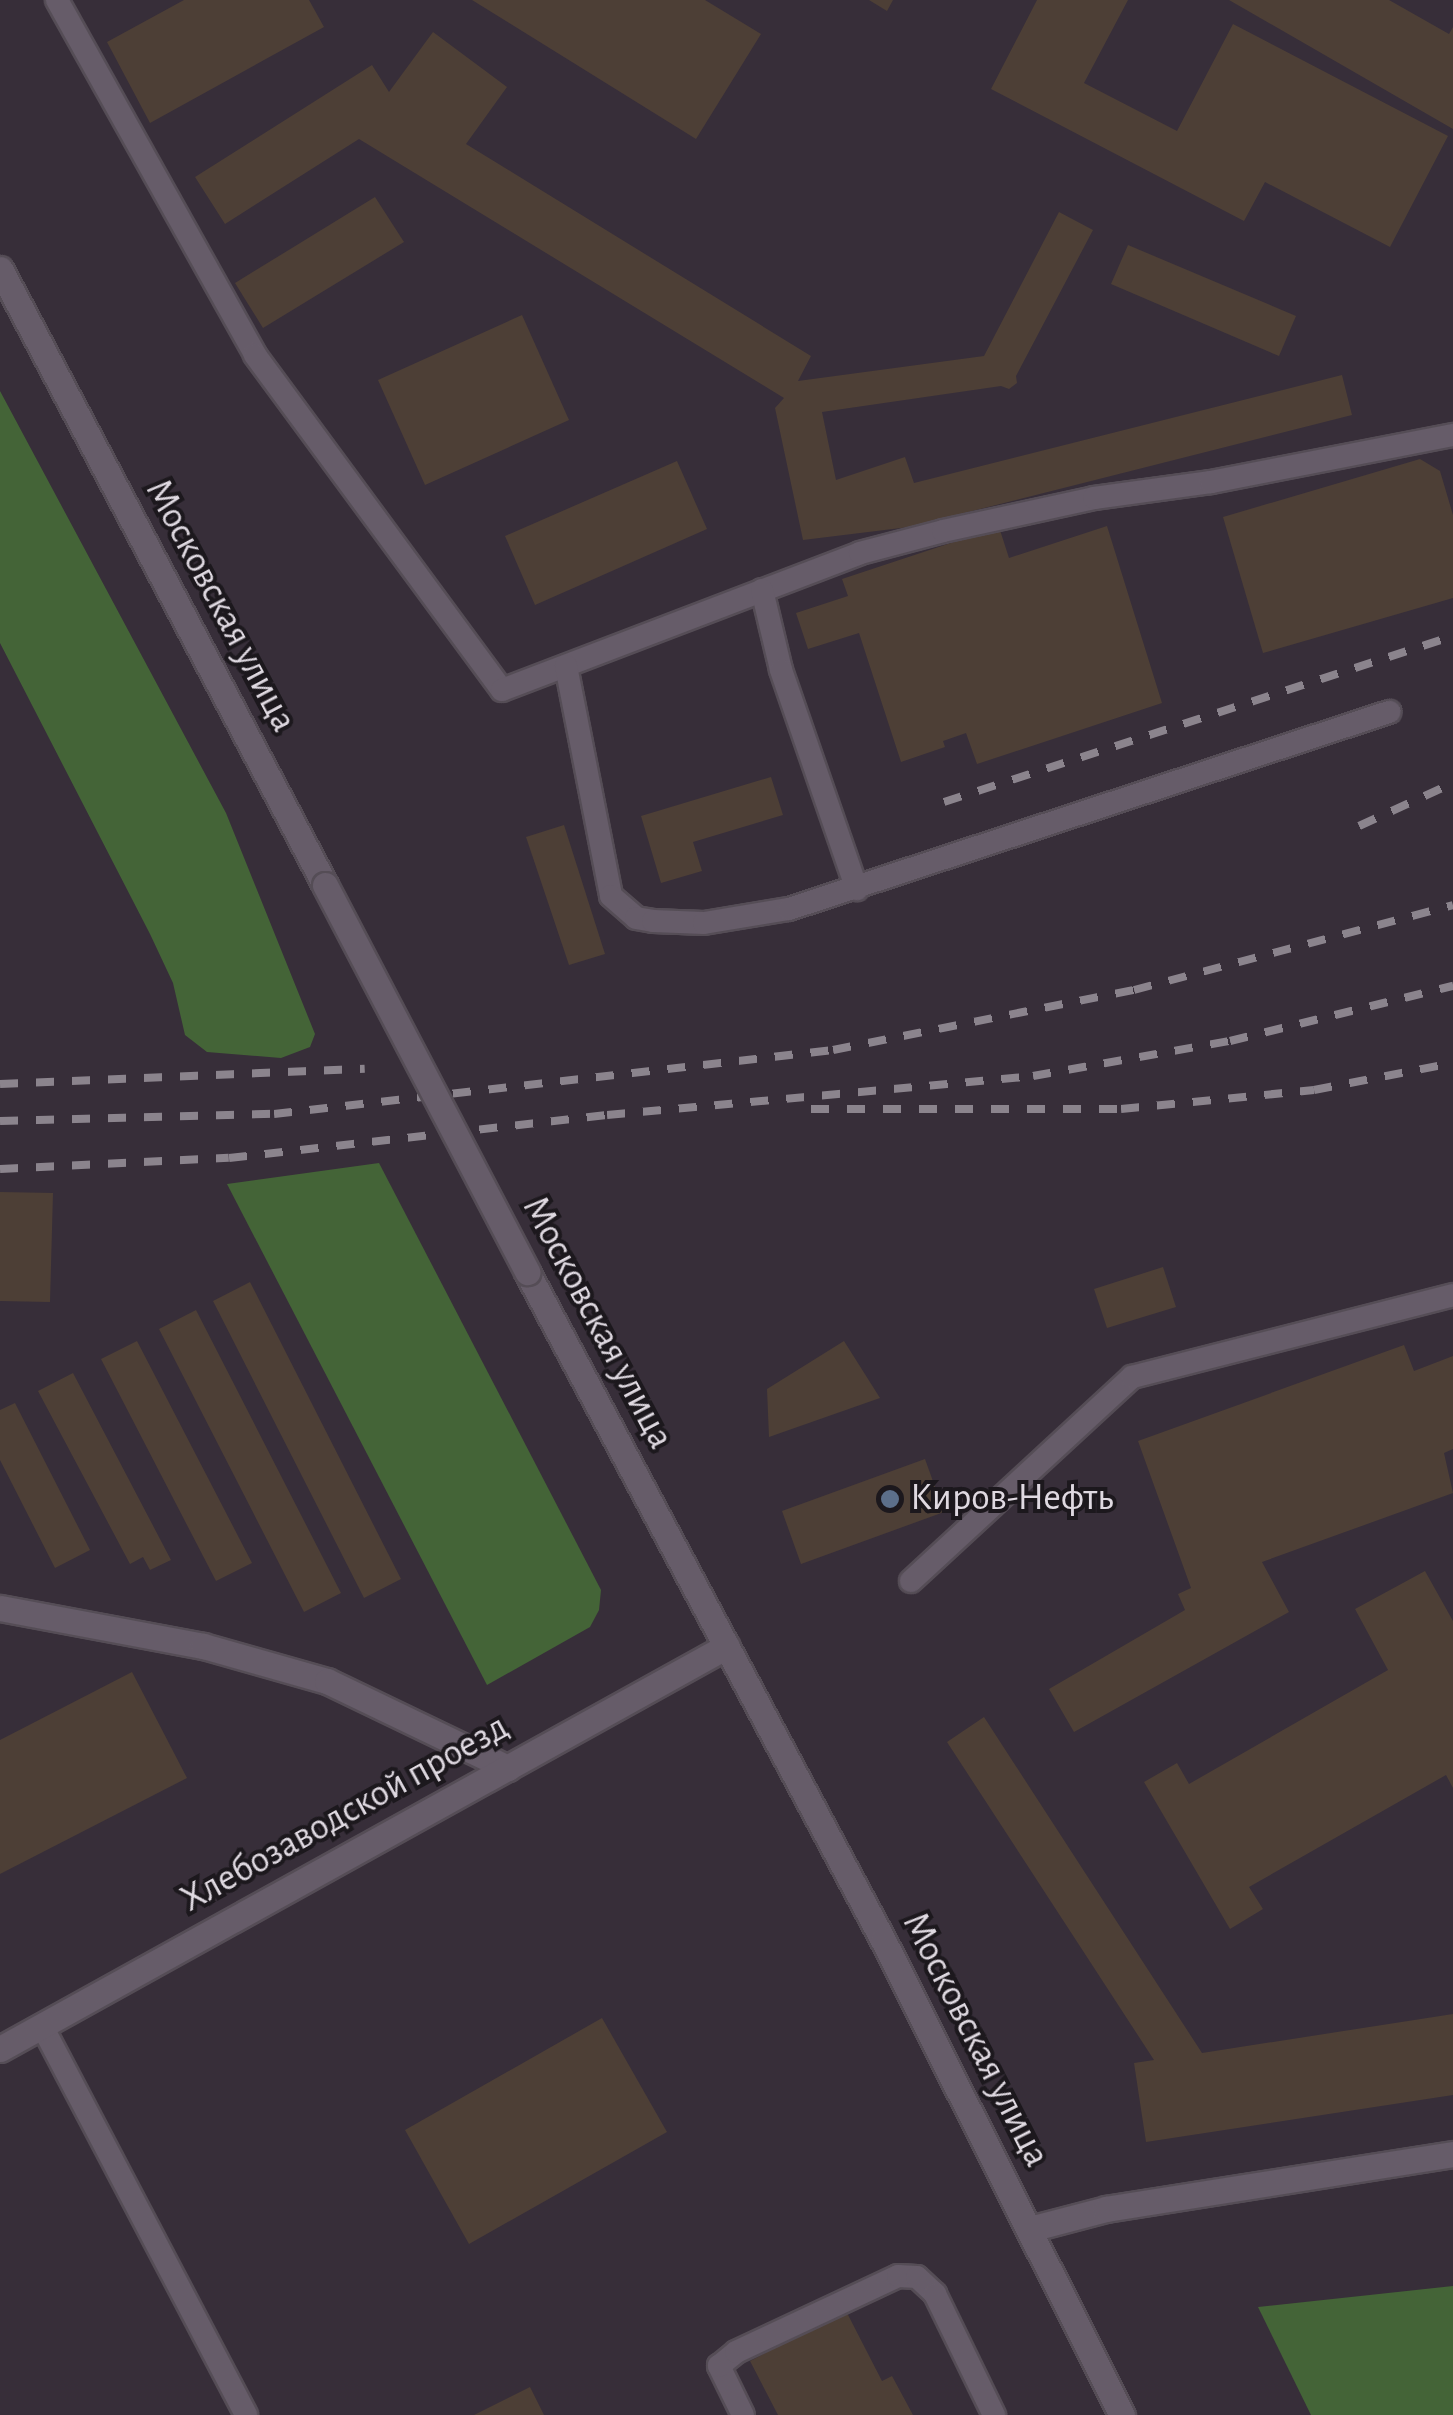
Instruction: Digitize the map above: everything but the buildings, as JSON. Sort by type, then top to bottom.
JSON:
[{"type":"main road","name":"Московская улица","points":[[0,269],[728,1646],[1122,2415]]},
{"type":"main road","points":[[0,1608],[203,1646],[326,1681],[508,1768]]},
{"type":"main road","name":"Хлебозаводской проезд","points":[[0,2049],[728,1646]]},
{"type":"main road","points":[[1030,2229],[1106,2210],[1453,2154]]},
{"type":"lane","points":[[57,0],[255,356],[502,690],[860,553],[944,530],[1094,498],[1211,482],[1453,435]]},
{"type":"lane","points":[[762,590],[786,684],[857,889]]},
{"type":"lane","points":[[566,666],[611,896],[621,909],[653,921],[704,923],[789,909],[1389,712]]},
{"type":"lane","points":[[912,1581],[1132,1377],[1453,1295]]},
{"type":"lane","points":[[42,2026],[246,2415]]},
{"type":"lane","points":[[743,2415],[720,2366],[736,2352],[898,2276],[918,2277],[935,2294],[994,2415]]},
{"type":"green space","points":[[0,391],[226,813],[315,1034],[310,1047],[281,1058],[207,1052],[185,1035],[173,983],[150,934],[0,643]]},
{"type":"green space","points":[[379,1163],[601,1590],[599,1610],[590,1627],[487,1685],[227,1184]]},
{"type":"green space","points":[[1453,2286],[1453,2415],[1311,2415],[1258,2307]]},
{"type":"railway","points":[[944,802],[1453,636]]},
{"type":"railway","points":[[1359,826],[1453,783]]},
{"type":"railway","points":[[0,1121],[274,1114],[833,1050],[1134,990],[1453,905]]},
{"type":"railway","points":[[0,1169],[229,1158],[607,1115],[1033,1076],[1230,1041],[1453,986]]},
{"type":"railway","points":[[811,1109],[1121,1109],[1314,1090],[1453,1063]]},
{"type":"railway","points":[[0,1084],[365,1069]]},
{"type":"place","name":"Киров-Нефть","points":[[890,1499]]}]
